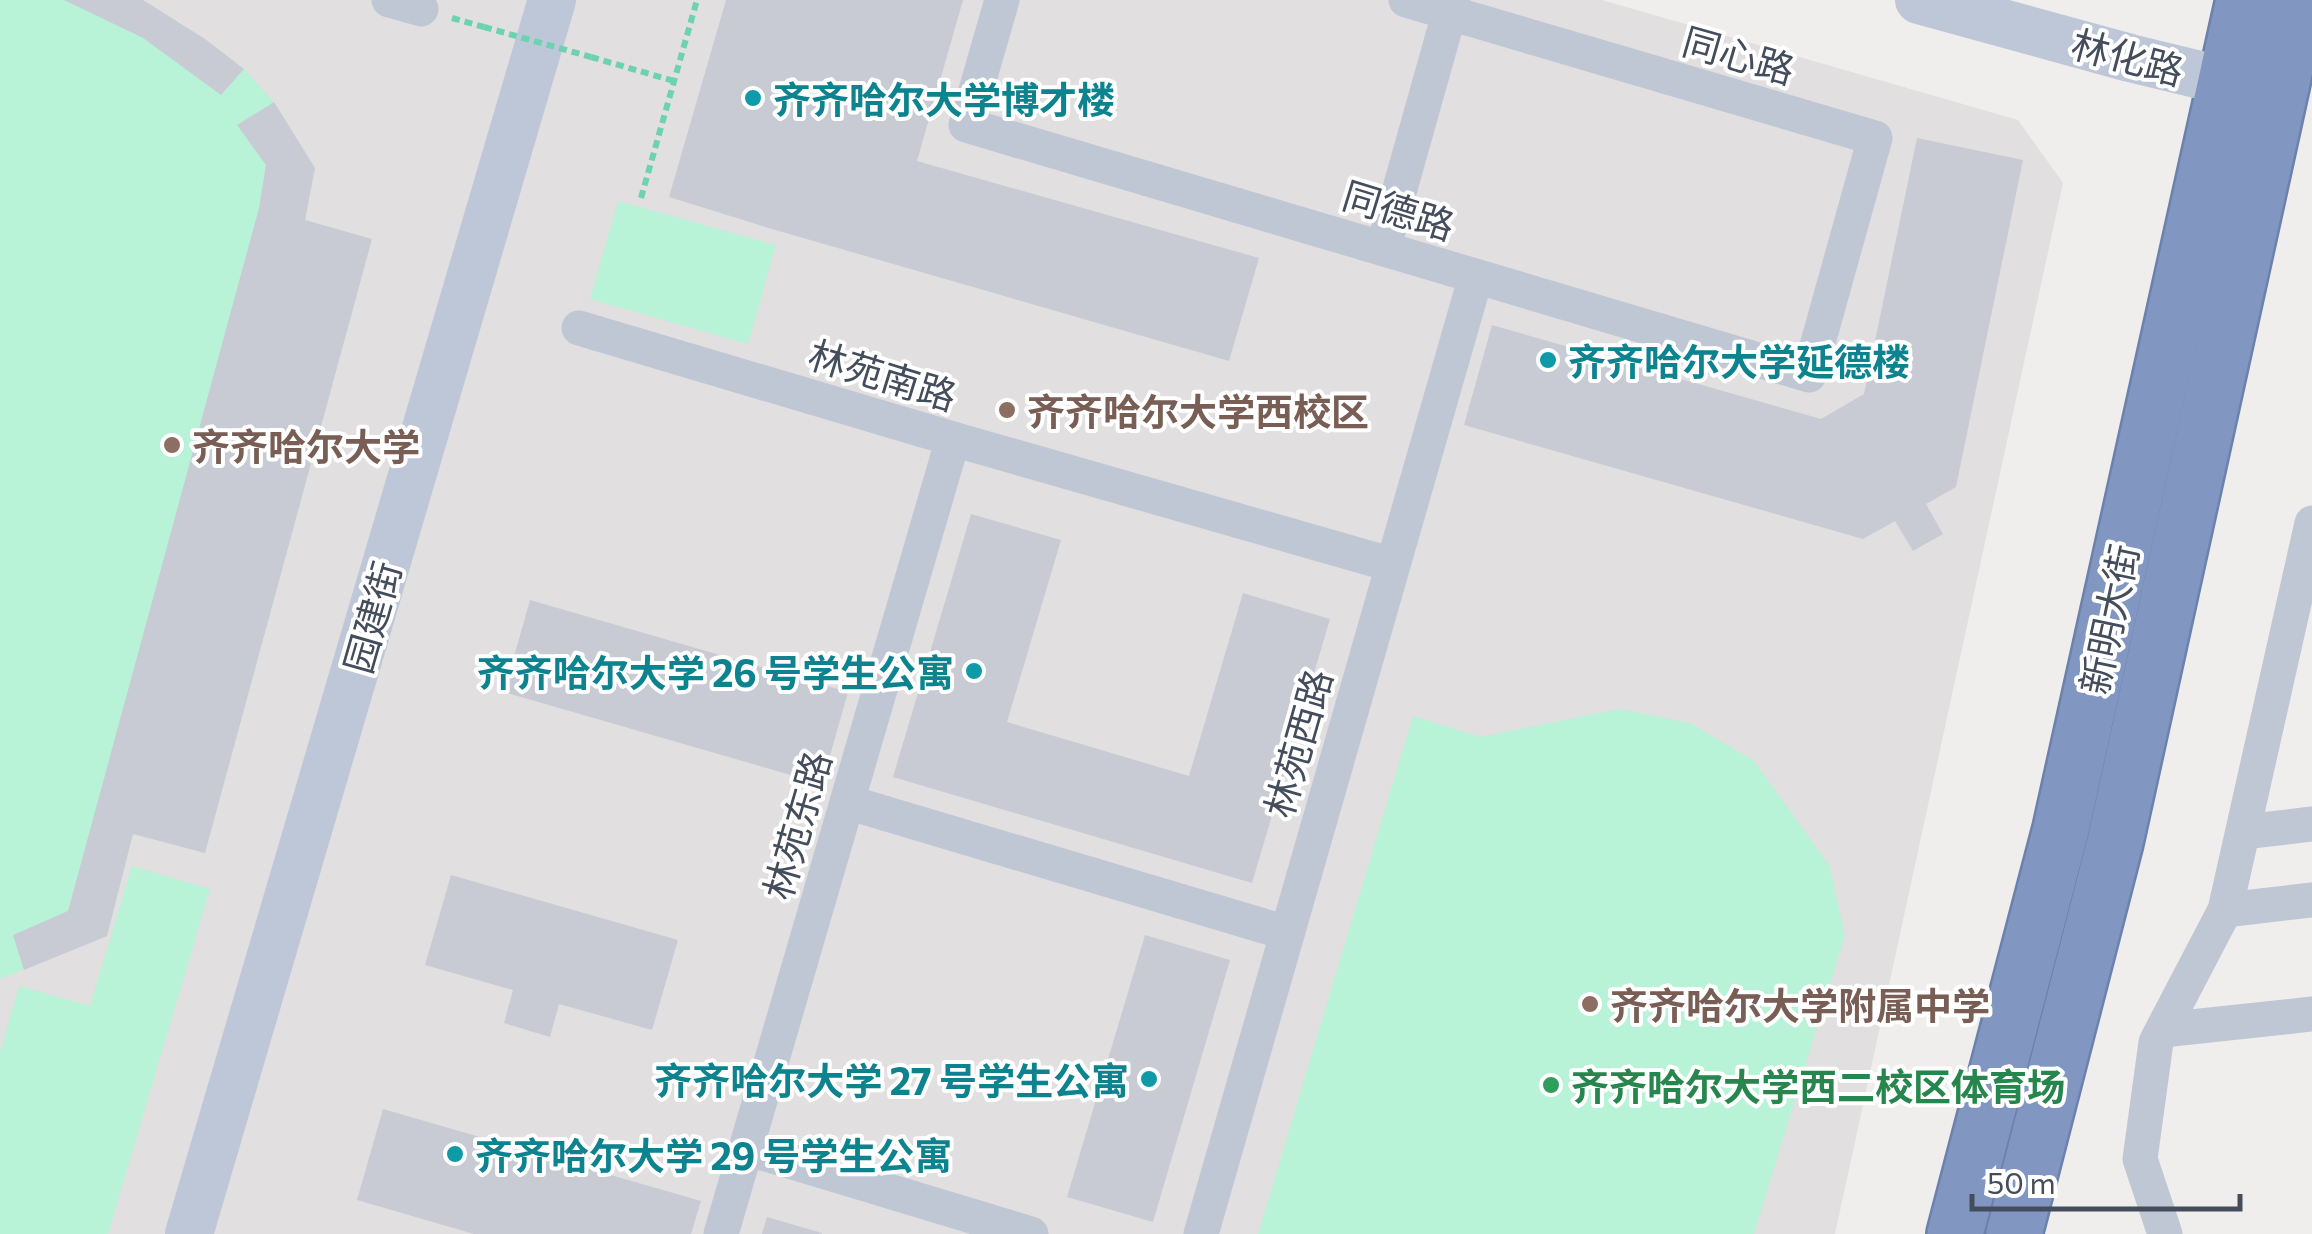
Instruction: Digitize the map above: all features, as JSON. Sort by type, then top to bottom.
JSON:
[{"type":"highway","name":"新明大街","points":[[1955,1234],[2061,830],[2244,0]]},
{"type":"highway","name":"新明大街","points":[[2014,1234],[2115,842],[2296,102],[2300,0]]},
{"type":"main road","name":"园建街","points":[[190,1234],[552,0]]},
{"type":"main road","name":"林化路","points":[[1918,0],[2296,102]]},
{"type":"street","name":"同德路","points":[[1002,0],[966,125],[1809,375]]},
{"type":"street","name":"同心路","points":[[1406,0],[1451,6],[1875,138],[1809,375]]},
{"type":"street","points":[[1383,249],[1451,6]]},
{"type":"street","name":"林苑西路","points":[[1200,1234],[1476,276]]},
{"type":"street","name":"林苑南路","points":[[579,328],[1393,565]]},
{"type":"street","name":"林苑东路","points":[[721,1234],[953,439]]},
{"type":"street","points":[[2165,1234],[2140,1160],[2156,1042],[2225,910],[2312,523]]},
{"type":"street","points":[[847,802],[1287,934]]},
{"type":"street","points":[[2243,832],[2312,824]]},
{"type":"street","points":[[2225,910],[2312,900]]},
{"type":"street","points":[[2162,1030],[2312,1014]]},
{"type":"street","points":[[746,1148],[1031,1234]]},
{"type":"path","points":[[641,198],[697,0]]},
{"type":"path","points":[[484,27],[674,81]]},
{"type":"shaded area","name":"齐齐哈尔大学西校区","points":[[0,0],[1602,0],[2018,120],[2063,183],[1835,1234],[0,1234]]},
{"type":"green space","name":"齐齐哈尔大学","points":[[0,0],[143,0],[205,39],[244,69],[274,102],[315,168],[305,220],[372,239],[205,853],[133,834],[107,936],[0,979]]},
{"type":"green space","points":[[618,201],[776,245],[748,344],[590,299]]},
{"type":"green space","name":"齐齐哈尔大学西二校区体育场","points":[[1619,709],[1690,723],[1754,761],[1829,865],[1845,935],[1754,1234],[1258,1234],[1413,716],[1481,737]]},
{"type":"green space","points":[[132,866],[210,889],[108,1234],[0,1234],[0,1052],[19,986],[90,1006]]},
{"type":"building","points":[[64,0],[143,0],[244,69],[221,95],[143,38]]},
{"type":"building","points":[[726,0],[963,0],[917,161],[1259,258],[1229,361],[669,197]]},
{"type":"building","points":[[274,102],[315,168],[305,220],[372,239],[205,853],[133,834],[107,936],[24,970],[13,935],[68,911],[259,208],[266,165],[237,125]]},
{"type":"building","name":"齐齐哈尔大学延德楼","points":[[1917,138],[2023,160],[1956,487],[1926,504],[1943,534],[1913,551],[1895,521],[1863,539],[1464,425],[1492,325],[1821,419],[1864,394]]},
{"type":"building","name":"齐齐哈尔大学 26 号学生公寓","points":[[971,514],[1061,540],[1007,722],[1189,776],[1243,593],[1330,619],[1252,883],[893,777]]},
{"type":"building","points":[[530,600],[848,692],[822,784],[504,692]]},
{"type":"building","points":[[451,875],[678,940],[652,1030],[559,1004],[550,1037],[504,1023],[513,990],[425,965]]},
{"type":"building","name":"齐齐哈尔大学 27 号学生公寓","points":[[1145,935],[1230,960],[1153,1222],[1067,1197]]},
{"type":"building","name":"齐齐哈尔大学 29 号学生公寓","points":[[383,1109],[701,1201],[691,1234],[474,1234],[357,1200]]},
{"type":"building","points":[[767,1217],[822,1233],[822,1234],[762,1234]]},
{"type":"place","name":"齐齐哈尔大学博才楼","points":[[753,98]]},
{"type":"place","name":"齐齐哈尔大学延德楼","points":[[1548,360]]},
{"type":"place","name":"齐齐哈尔大学西校区","points":[[1007,410]]},
{"type":"place","name":"齐齐哈尔大学","points":[[172,445]]},
{"type":"place","name":"齐齐哈尔大学 26 号学生公寓","points":[[974,671]]},
{"type":"place","name":"齐齐哈尔大学附属中学","points":[[1590,1004]]},
{"type":"place","name":"齐齐哈尔大学 27 号学生公寓","points":[[1149,1079]]},
{"type":"place","name":"齐齐哈尔大学西二校区体育场","points":[[1551,1085]]},
{"type":"place","name":"齐齐哈尔大学 29 号学生公寓","points":[[455,1154]]}]
